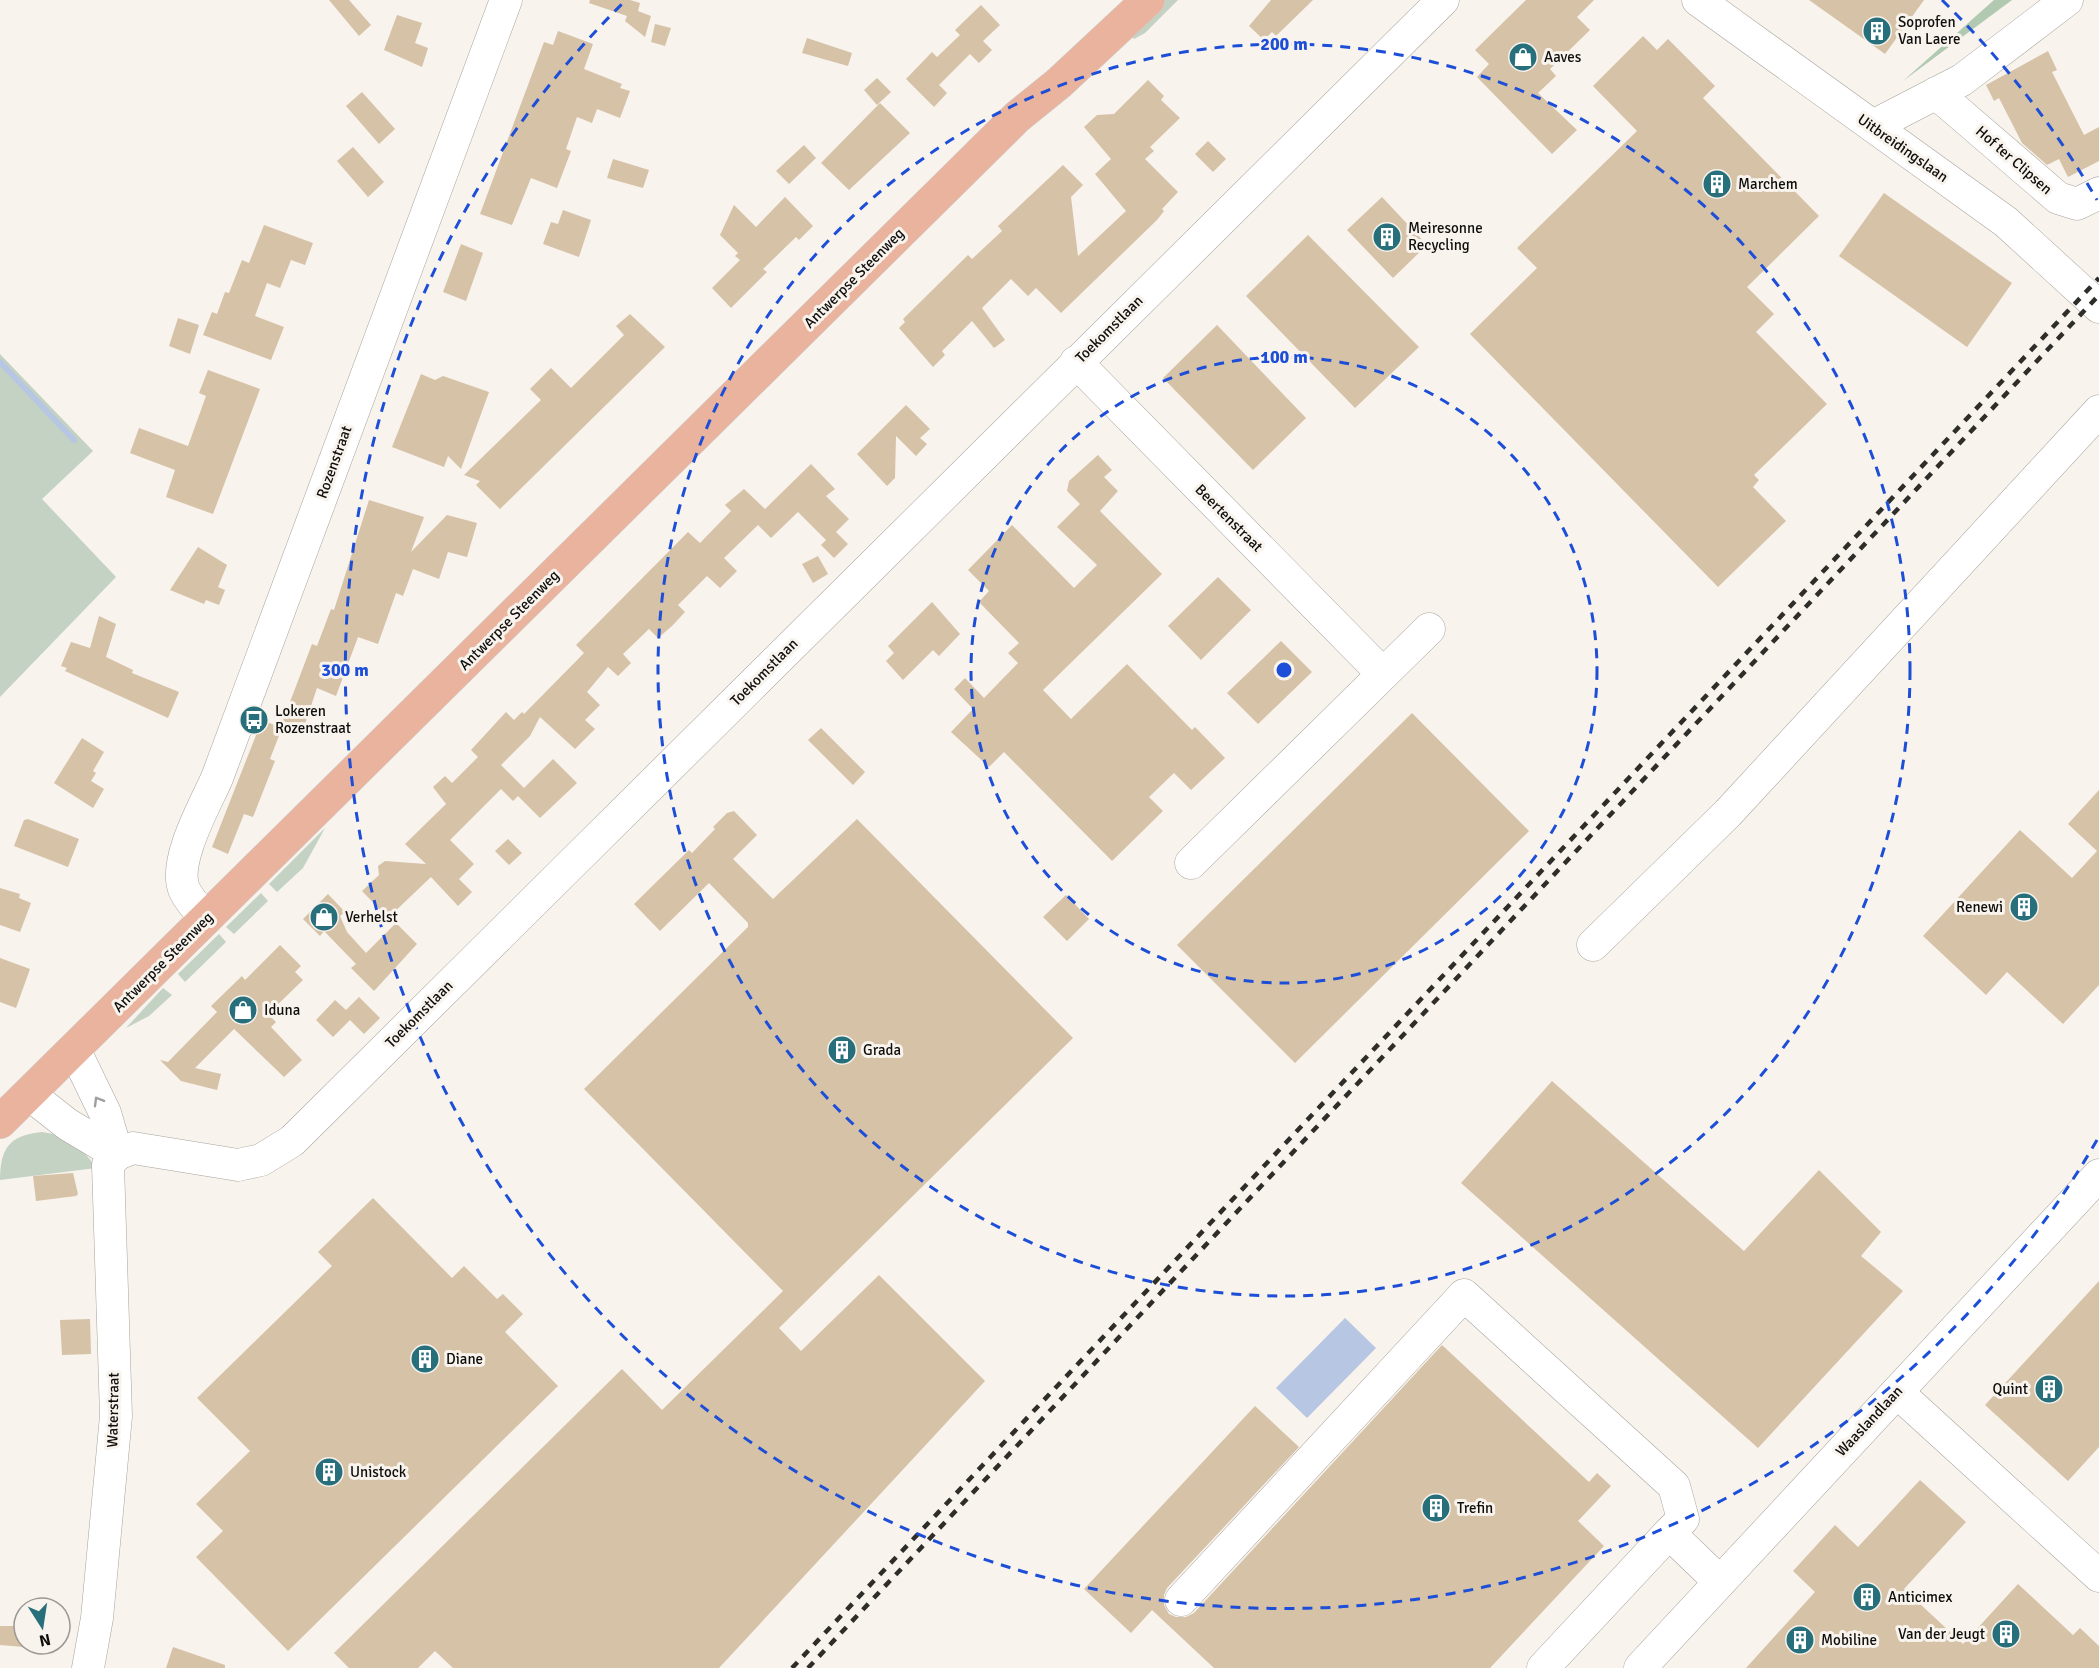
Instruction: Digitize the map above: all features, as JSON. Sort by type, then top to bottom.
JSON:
[{"type":"main road","name":"Antwerpse Steenweg","points":[[1017,117],[1045,77],[1120,0]]},
{"type":"main road","name":"Antwerpse Steenweg","points":[[0,1122],[1017,117],[1059,84],[1148,0]]},
{"type":"street","name":"Rozenstraat","points":[[207,918],[190,900],[184,889],[183,860],[217,778],[506,0]]},
{"type":"street","name":"Toekomstlaan","points":[[117,1154],[133,1148],[237,1165],[261,1160],[292,1141],[1443,0]]},
{"type":"street","name":"Uitbreidingslaan","points":[[1698,0],[2006,222],[2099,308]]},
{"type":"street","points":[[1873,126],[1962,80],[2067,0]]},
{"type":"street","name":"Hof ter Clipsen","points":[[1935,93],[2058,198],[2077,204],[2099,193]]},
{"type":"street","name":"Beertenstraat","points":[[1076,362],[1383,674]]},
{"type":"street","points":[[1593,945],[1728,813],[2099,411]]},
{"type":"street","points":[[1191,862],[1429,629]]},
{"type":"street","points":[[74,1049],[105,1113],[117,1154]]},
{"type":"street","points":[[29,1094],[67,1124],[117,1154]]},
{"type":"street","name":"Waterstraat","points":[[88,1668],[97,1618],[116,1416],[108,1165],[117,1154]]},
{"type":"street","name":"Waaslandlaan","points":[[1640,1668],[2099,1174]]},
{"type":"street","points":[[1181,1600],[1464,1295],[1674,1486],[1683,1519],[1543,1668]]},
{"type":"street","points":[[1897,1392],[2099,1576]]},
{"type":"street","points":[[1669,1533],[1720,1582]]},
{"type":"green space","points":[[1164,0],[1178,0],[1145,33],[1134,39],[1130,34]]},
{"type":"green space","points":[[1994,0],[2012,0],[1903,81]]},
{"type":"green space","points":[[0,354],[93,451],[42,499],[116,577],[0,697]]},
{"type":"green space","points":[[325,828],[303,868],[277,892],[269,884]]},
{"type":"green space","points":[[261,893],[268,901],[234,934],[226,927]]},
{"type":"green space","points":[[219,934],[226,942],[185,982],[178,974]]},
{"type":"green space","points":[[163,988],[172,995],[149,1016],[126,1028]]},
{"type":"green space","points":[[42,1132],[66,1139],[85,1154],[96,1168],[0,1180],[2,1160],[14,1140]]},
{"type":"water","points":[[1345,1318],[1376,1348],[1307,1418],[1276,1388]]},
{"type":"building","points":[[329,0],[349,0],[371,25],[359,36]]},
{"type":"building","points":[[590,0],[630,0],[640,3],[638,11],[651,16],[645,37],[625,21],[627,16],[589,3]]},
{"type":"building","points":[[1271,0],[1313,0],[1276,36],[1272,32],[1264,40],[1249,26]]},
{"type":"building","name":"Aaves","points":[[1526,0],[1594,0],[1577,17],[1590,30],[1550,69],[1556,76],[1538,93],[1577,130],[1552,154],[1477,77],[1489,64],[1475,50]]},
{"type":"building","name":"Soprofen Van Laere","points":[[1809,0],[1924,0],[1885,54]]},
{"type":"building","points":[[981,5],[1000,25],[983,41],[992,50],[979,63],[970,54],[939,85],[947,93],[934,107],[906,79],[932,52],[937,57],[960,35],[955,30]]},
{"type":"building","points":[[397,15],[422,23],[415,43],[428,48],[422,67],[384,50]]},
{"type":"building","points":[[655,24],[671,28],[665,46],[651,42]]},
{"type":"building","points":[[558,31],[593,44],[584,69],[622,84],[620,88],[630,91],[620,118],[597,109],[592,123],[577,117],[566,149],[571,151],[557,188],[531,178],[512,225],[480,214],[544,42],[553,45]]},
{"type":"building","points":[[1643,36],[1657,50],[1668,39],[1715,86],[1703,98],[1819,216],[1747,287],[1774,314],[1756,332],[1827,404],[1754,475],[1759,480],[1753,487],[1786,521],[1718,587],[1470,334],[1537,268],[1517,248],[1637,131],[1593,86]]},
{"type":"building","points":[[807,38],[852,53],[848,66],[802,53]]},
{"type":"building","points":[[2048,51],[2057,70],[2052,72],[2084,135],[2099,127],[2099,161],[2068,177],[2059,159],[2047,165],[2022,143],[1999,98],[1994,101],[1986,85]]},
{"type":"building","points":[[877,78],[891,92],[877,105],[864,90]]},
{"type":"building","points":[[1148,80],[1164,96],[1161,100],[1180,118],[1150,147],[1154,151],[1145,159],[1178,192],[1162,209],[1164,211],[1061,313],[1036,288],[1028,296],[1011,279],[982,308],[1005,340],[994,348],[972,321],[942,351],[945,355],[933,367],[899,328],[905,322],[903,319],[968,255],[972,259],[1002,231],[998,226],[1063,165],[1083,185],[1071,197],[1078,256],[1126,211],[1095,174],[1111,159],[1084,127],[1097,115],[1114,114]]},
{"type":"building","points":[[362,92],[395,129],[379,144],[346,106]]},
{"type":"building","points":[[880,103],[910,133],[849,190],[821,163]]},
{"type":"building","points":[[1208,141],[1226,159],[1213,172],[1195,154]]},
{"type":"building","points":[[804,145],[816,158],[789,184],[776,171]]},
{"type":"building","points":[[353,147],[384,182],[368,197],[337,161]]},
{"type":"building","points":[[613,159],[649,170],[643,188],[607,178]]},
{"type":"building","points":[[1884,193],[2012,283],[1967,347],[1839,256]]},
{"type":"building","points":[[785,197],[813,226],[799,240],[796,237],[763,269],[767,272],[731,308],[712,288],[740,260],[735,256],[738,253],[720,235],[734,205],[756,227]]},
{"type":"building","name":"Meiresonne Recycling","points":[[1382,197],[1427,245],[1393,278],[1347,230]]},
{"type":"building","points":[[563,210],[591,220],[579,257],[543,244],[551,222],[558,224]]},
{"type":"building","points":[[264,225],[313,243],[305,265],[291,260],[280,288],[267,283],[255,316],[284,327],[271,360],[203,335],[212,312],[217,314],[225,292],[229,293],[242,260],[249,263]]},
{"type":"building","points":[[1308,235],[1419,347],[1355,408],[1246,296]]},
{"type":"building","points":[[461,244],[483,253],[466,301],[443,292]]},
{"type":"building","points":[[630,314],[665,347],[500,509],[476,485],[480,481],[464,475],[541,400],[530,389],[551,368],[571,388],[624,335],[616,326]]},
{"type":"building","points":[[178,318],[199,325],[190,354],[169,346]]},
{"type":"building","points":[[1217,325],[1306,418],[1253,470],[1163,378]]},
{"type":"building","points":[[208,370],[260,389],[213,514],[166,497],[175,470],[130,453],[139,428],[188,446],[206,396],[199,393]]},
{"type":"building","points":[[421,374],[435,380],[443,376],[489,392],[461,469],[448,456],[444,467],[392,447]]},
{"type":"building","points":[[906,405],[930,429],[920,438],[927,444],[916,456],[896,436],[895,478],[887,486],[857,454]]},
{"type":"building","points":[[1098,455],[1112,470],[1104,477],[1118,491],[1100,511],[1162,574],[1043,690],[1071,719],[1127,664],[1192,730],[1195,727],[1225,758],[1191,790],[1174,773],[1149,797],[1163,811],[1112,861],[1004,752],[989,767],[951,732],[973,709],[954,689],[965,678],[984,698],[1018,663],[1008,653],[1019,643],[979,602],[989,591],[968,570],[1012,525],[1074,588],[1097,565],[1057,527],[1080,504],[1067,491],[1069,481]]},
{"type":"building","points":[[811,464],[835,489],[826,496],[849,519],[836,532],[848,544],[834,558],[821,545],[826,540],[798,512],[771,538],[758,525],[724,558],[737,571],[720,588],[707,576],[678,605],[685,612],[672,626],[658,638],[649,629],[623,654],[631,663],[618,676],[608,667],[587,692],[600,705],[585,720],[595,729],[575,749],[540,717],[530,736],[501,765],[524,788],[553,759],[577,783],[540,818],[518,796],[513,801],[501,789],[450,840],[474,864],[459,879],[472,892],[458,906],[431,877],[388,918],[362,891],[379,875],[378,866],[385,861],[426,864],[405,844],[446,804],[433,787],[445,776],[452,783],[478,757],[471,750],[506,712],[514,720],[522,712],[524,714],[584,653],[576,645],[688,532],[700,543],[731,511],[725,505],[744,489],[765,509]]},
{"type":"building","points":[[369,500],[424,517],[411,552],[447,515],[477,523],[467,557],[448,552],[439,579],[413,569],[403,596],[396,593],[378,644],[358,637],[336,696],[317,688],[303,730],[282,723],[312,644],[317,646],[331,609],[334,610]]},
{"type":"building","points":[[198,547],[227,565],[218,587],[225,590],[219,605],[206,600],[204,604],[170,590]]},
{"type":"building","points":[[818,556],[828,574],[813,583],[802,564]]},
{"type":"building","points":[[1218,577],[1251,610],[1201,660],[1168,626]]},
{"type":"building","points":[[932,602],[960,634],[939,656],[933,650],[903,680],[886,661],[894,653],[888,646]]},
{"type":"building","points":[[99,616],[116,624],[106,657],[133,670],[132,673],[179,692],[168,718],[65,671],[67,668],[61,666],[71,642],[90,648]]},
{"type":"building","points":[[1281,641],[1312,672],[1258,724],[1227,693]]},
{"type":"building","points":[[1412,713],[1529,831],[1295,1063],[1177,945]]},
{"type":"building","points":[[262,720],[282,728],[270,759],[275,761],[253,817],[244,814],[228,854],[212,847]]},
{"type":"building","points":[[821,728],[865,772],[853,785],[808,740]]},
{"type":"building","points":[[82,738],[104,752],[93,771],[96,773],[91,781],[104,789],[93,808],[54,783]]},
{"type":"building","name":"Renewi","points":[[2099,790],[2099,985],[2063,1024],[2007,972],[1986,995],[1923,936],[2020,830],[2072,878],[2097,851],[2068,824]]},
{"type":"building","points":[[734,811],[757,835],[733,859],[773,899],[857,819],[1073,1038],[779,1328],[801,1351],[879,1275],[985,1381],[719,1668],[453,1668],[435,1651],[418,1668],[349,1668],[334,1653],[622,1369],[662,1410],[783,1291],[584,1089],[748,927],[748,923],[709,883],[660,931],[634,904],[689,850],[692,853],[727,813]]},
{"type":"building","points":[[28,819],[79,839],[68,867],[14,846],[24,820]]},
{"type":"building","points":[[508,839],[522,853],[509,865],[495,851]]},
{"type":"building","points":[[0,888],[20,894],[19,898],[31,903],[20,932],[0,925]]},
{"type":"building","points":[[328,894],[345,912],[340,916],[347,932],[366,953],[396,923],[417,944],[374,991],[351,968],[356,964],[324,931],[320,936],[303,919]]},
{"type":"building","points":[[1066,895],[1089,919],[1067,941],[1043,917]]},
{"type":"building","points":[[280,945],[301,966],[295,972],[303,980],[268,1014],[276,1022],[271,1027],[302,1060],[284,1077],[234,1029],[195,1068],[221,1074],[217,1090],[181,1081],[160,1060],[168,1062],[217,1012],[211,1006],[242,976],[245,980]]},
{"type":"building","points":[[0,958],[30,969],[16,1008],[0,1002]]},
{"type":"building","points":[[359,997],[380,1018],[364,1034],[350,1020],[333,1037],[316,1020],[335,1000],[346,1010]]},
{"type":"building","points":[[1552,1081],[1744,1251],[1819,1170],[1881,1232],[1861,1256],[1903,1291],[1758,1448],[1461,1183]]},
{"type":"building","points":[[73,1173],[78,1194],[76,1196],[36,1201],[33,1176]]},
{"type":"building","points":[[373,1198],[452,1278],[464,1266],[497,1299],[503,1294],[523,1314],[505,1332],[558,1386],[288,1651],[196,1557],[223,1531],[196,1504],[250,1451],[197,1398],[332,1266],[318,1252]]},
{"type":"building","name":"Quint","points":[[2099,1281],[2099,1447],[2068,1481],[1985,1405]]},
{"type":"building","points":[[90,1319],[91,1354],[62,1355],[60,1320]]},
{"type":"building","name":"Trefin","points":[[1442,1345],[1589,1482],[1597,1473],[1611,1486],[1578,1521],[1604,1546],[1490,1668],[1214,1668],[1152,1610],[1131,1633],[1084,1589],[1255,1406],[1299,1447],[1167,1588],[1164,1605],[1169,1614],[1186,1617],[1194,1613]]},
{"type":"building","points":[[1920,1480],[1966,1522],[1904,1589],[1963,1644],[2018,1584],[2073,1635],[2080,1628],[2099,1646],[2099,1668],[1746,1668],[1815,1592],[1793,1571],[1835,1525],[1858,1547]]},
{"type":"building","points":[[0,1626],[12,1626],[12,1646],[0,1645]]},
{"type":"building","points":[[173,1647],[225,1665],[225,1668],[166,1668]]},
{"type":"waterway","points":[[0,362],[74,440]]},
{"type":"railway","points":[[792,1668],[2099,278]]},
{"type":"railway","points":[[808,1668],[2099,295]]},
{"type":"place","name":"Soprofen Van Laere","points":[[1877,31]]},
{"type":"place","name":"Aaves","points":[[1523,57]]},
{"type":"place","name":"Marchem","points":[[1717,184]]},
{"type":"place","name":"Meiresonne Recycling","points":[[1387,237]]},
{"type":"place","name":"Lokeren Rozenstraat","points":[[254,720]]},
{"type":"place","name":"Renewi","points":[[2024,907]]},
{"type":"place","name":"Verhelst","points":[[324,917]]},
{"type":"place","name":"Iduna","points":[[243,1010]]},
{"type":"place","name":"Grada","points":[[842,1050]]},
{"type":"place","name":"Diane","points":[[425,1359]]},
{"type":"place","name":"Quint","points":[[2049,1389]]},
{"type":"place","name":"Unistock","points":[[329,1472]]},
{"type":"place","name":"Trefin","points":[[1436,1508]]},
{"type":"place","name":"Anticimex","points":[[1867,1597]]},
{"type":"place","name":"Van der Jeugt","points":[[2006,1634]]},
{"type":"place","name":"Mobiline","points":[[1800,1640]]}]
